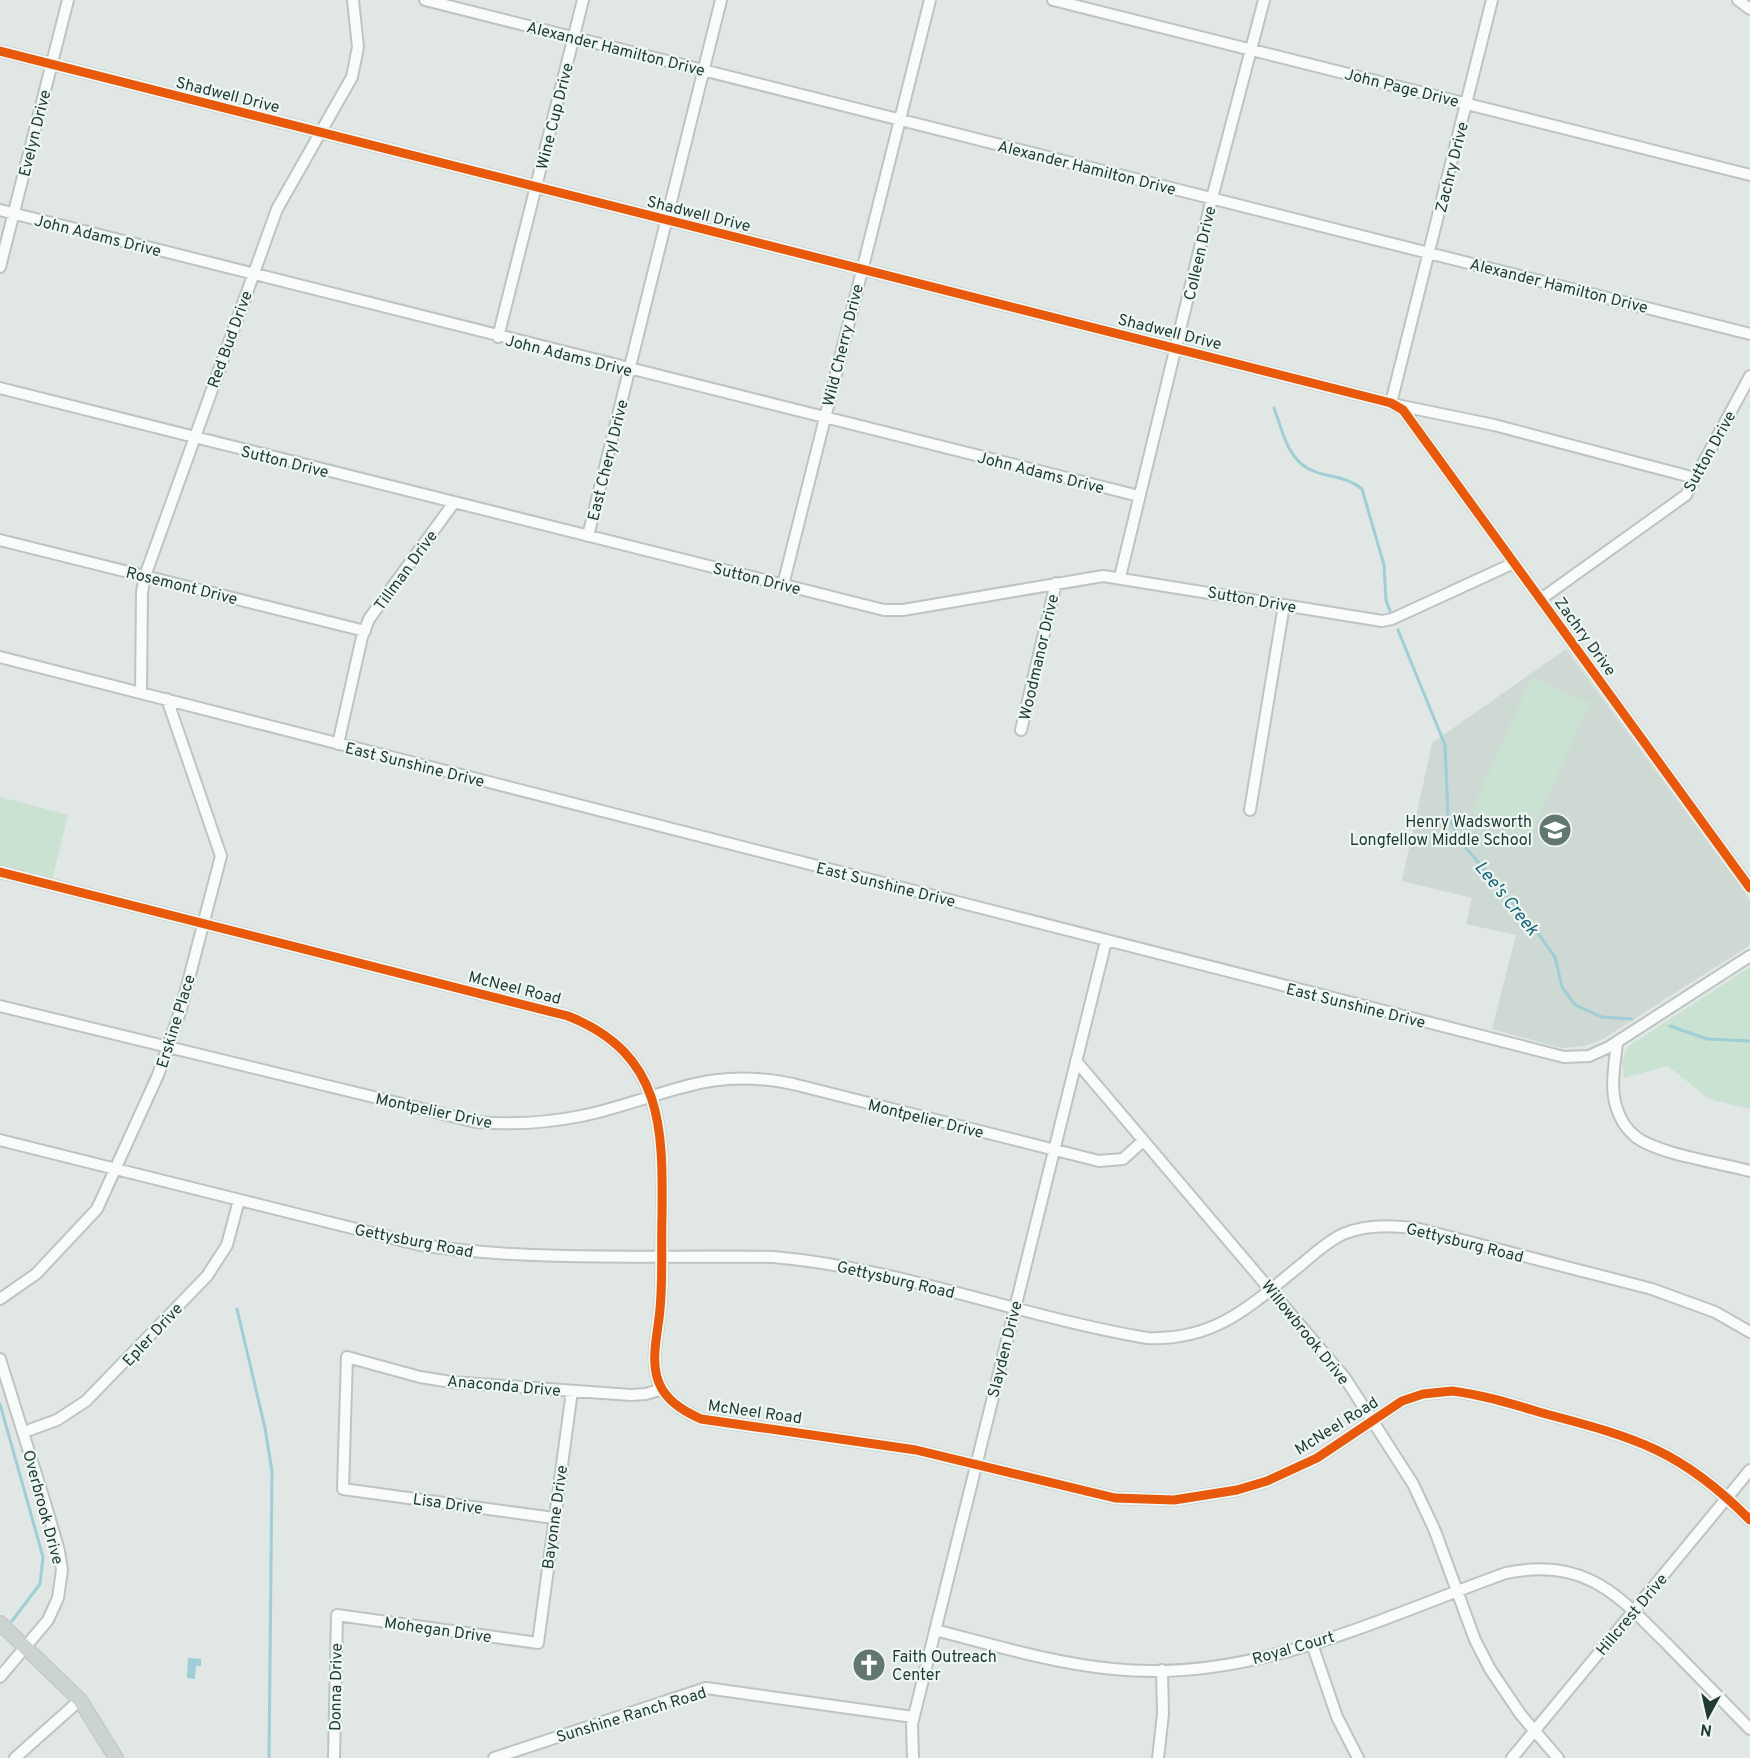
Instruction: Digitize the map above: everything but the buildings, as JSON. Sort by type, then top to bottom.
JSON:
[{"type":"main road","points":[[0,1623],[80,1700],[116,1758]]},
{"type":"street","name":"Evelyn Drive","points":[[0,267],[68,0]]},
{"type":"street","name":"Red Bud Drive","points":[[141,693],[142,592],[145,576],[277,209],[352,77],[358,47],[353,0]]},
{"type":"street","name":"Alexander Hamilton Drive","points":[[425,0],[1750,334]]},
{"type":"street","name":"Wine Cup Drive","points":[[498,337],[583,0]]},
{"type":"street","name":"East Cheryl Drive","points":[[588,536],[721,0]]},
{"type":"street","name":"Wild Cherry Drive","points":[[783,585],[930,0]]},
{"type":"street","name":"John Page Drive","points":[[1053,0],[1750,175]]},
{"type":"street","name":"Colleen Drive","points":[[1119,577],[1263,0]]},
{"type":"street","name":"Zachry Drive","points":[[1492,0],[1392,403],[1403,410],[1750,888]]},
{"type":"street","points":[[1738,0],[1750,9]]},
{"type":"street","name":"Shadwell Drive","points":[[0,51],[1176,349],[1392,403],[1415,406],[1494,425],[1695,478]]},
{"type":"street","name":"John Adams Drive","points":[[0,210],[824,419],[1139,496]]},
{"type":"street","name":"Sutton Drive","points":[[1541,599],[1686,495],[1750,376]]},
{"type":"street","name":"Sutton Drive","points":[[0,388],[453,504],[894,611],[1103,576],[1382,621],[1392,619],[1514,563]]},
{"type":"street","name":"Tillman Drive","points":[[338,744],[365,631],[376,608],[453,504]]},
{"type":"street","name":"Rosemont Drive","points":[[0,540],[365,631]]},
{"type":"street","name":"Woodmanor Drive","points":[[1021,730],[1056,583]]},
{"type":"street","points":[[1250,810],[1284,605]]},
{"type":"street","name":"East Sunshine Drive","points":[[0,657],[1564,1057],[1589,1056],[1617,1042],[1750,957]]},
{"type":"street","name":"Erskine Place","points":[[0,1299],[36,1274],[90,1218],[117,1168],[169,1047],[221,856],[167,699]]},
{"type":"street","name":"McNeel Road","points":[[0,872],[573,1018],[595,1029],[619,1047],[638,1070],[651,1095],[660,1123],[663,1153],[660,1306],[654,1360],[662,1389],[687,1413],[709,1421],[900,1447],[1115,1498],[1165,1500],[1206,1497],[1237,1490],[1282,1475],[1317,1458],[1402,1401],[1442,1390],[1470,1393],[1631,1437],[1677,1459],[1727,1497],[1750,1520]]},
{"type":"street","name":"Slayden Drive","points":[[913,1758],[910,1737],[914,1717],[1106,941]]},
{"type":"street","name":"Montpelier Drive","points":[[0,1006],[476,1122],[534,1123],[581,1116],[651,1095],[718,1079],[741,1077],[777,1081],[1107,1162],[1123,1159],[1143,1141]]},
{"type":"street","points":[[1617,1042],[1613,1082],[1616,1106],[1623,1124],[1635,1136],[1655,1147],[1750,1171]]},
{"type":"street","name":"Willowbrook Drive","points":[[1076,1060],[1332,1360],[1374,1420],[1413,1484],[1490,1669],[1534,1731],[1558,1758]]},
{"type":"street","name":"Gettysburg Road","points":[[0,1140],[420,1245],[474,1253],[773,1257],[841,1265],[1131,1336],[1166,1339],[1186,1336],[1222,1324],[1242,1312],[1341,1235],[1370,1227],[1403,1226],[1652,1289],[1705,1308],[1750,1332]]},
{"type":"street","name":"Epler Drive","points":[[24,1431],[57,1420],[86,1401],[207,1276],[227,1245],[239,1200]]},
{"type":"street","name":"Anaconda Drive","points":[[343,1489],[347,1357],[451,1382],[631,1395],[646,1394],[662,1389]]},
{"type":"street","name":"Overbrook Drive","points":[[0,1359],[24,1431],[59,1551],[62,1570],[55,1605],[26,1647],[0,1677]]},
{"type":"street","name":"Bayonne Drive","points":[[538,1643],[572,1390]]},
{"type":"street","name":"Hillcrest Drive","points":[[1512,1758],[1750,1470]]},
{"type":"street","name":"Lisa Drive","points":[[343,1489],[554,1518]]},
{"type":"street","name":"Royal Court","points":[[935,1630],[1076,1664],[1115,1669],[1162,1670],[1255,1660],[1312,1644],[1506,1573],[1524,1569],[1551,1570],[1593,1581],[1634,1611],[1750,1729]]},
{"type":"street","name":"Mohegan Drive","points":[[337,1615],[538,1643]]},
{"type":"street","name":"Donna Drive","points":[[334,1758],[337,1615]]},
{"type":"street","points":[[1312,1644],[1337,1717],[1358,1758]]},
{"type":"street","points":[[1158,1758],[1162,1714],[1162,1670]]},
{"type":"street","name":"Sunshine Ranch Road","points":[[494,1758],[705,1688],[914,1717]]},
{"type":"street","points":[[15,1758],[80,1700]]},
{"type":"shaded area","name":"Henry Wadsworth Longfellow Middle School","points":[[1566,649],[1750,900],[1750,945],[1603,1039],[1585,1046],[1562,1048],[1492,1029],[1516,935],[1466,924],[1472,898],[1402,881],[1432,743]]},
{"type":"green space","points":[[1532,677],[1590,703],[1529,838],[1471,812]]},
{"type":"green space","points":[[0,797],[68,815],[52,880],[0,867]]},
{"type":"green space","points":[[1750,967],[1750,1109],[1709,1099],[1668,1066],[1624,1078],[1622,1060],[1629,1046]]},
{"type":"water","points":[[188,1658],[201,1659],[201,1666],[196,1666],[195,1679],[187,1678]]},
{"type":"waterway","name":"Lee's Creek","points":[[1274,408],[1286,442],[1295,458],[1309,469],[1348,481],[1362,489],[1384,565],[1386,600],[1390,611]]},
{"type":"waterway","name":"Lee's Creek","points":[[1398,630],[1445,745],[1448,816],[1461,842],[1531,924],[1555,957],[1562,987],[1575,1005],[1602,1017],[1632,1019]]},
{"type":"waterway","name":"Lee's Creek","points":[[1670,1026],[1707,1039],[1750,1041]]},
{"type":"waterway","points":[[237,1309],[265,1428],[272,1471],[269,1758]]},
{"type":"waterway","points":[[0,1404],[43,1557],[40,1584],[12,1621]]},
{"type":"cycle path","points":[[0,51],[1391,403],[1403,410],[1750,888]]},
{"type":"cycle path","points":[[0,872],[568,1016],[600,1032],[623,1051],[640,1073],[651,1098],[658,1125],[662,1185],[661,1286],[655,1350],[656,1370],[662,1389],[670,1399],[701,1419],[916,1450],[1115,1498],[1174,1500],[1237,1490],[1267,1481],[1317,1458],[1402,1401],[1423,1394],[1452,1391],[1488,1398],[1607,1431],[1657,1450],[1680,1462],[1702,1478],[1750,1520]]},
{"type":"place","name":"Henry Wadsworth Longfellow Middle School","points":[[1555,830]]},
{"type":"place","name":"Faith Outreach Center","points":[[869,1665]]}]
